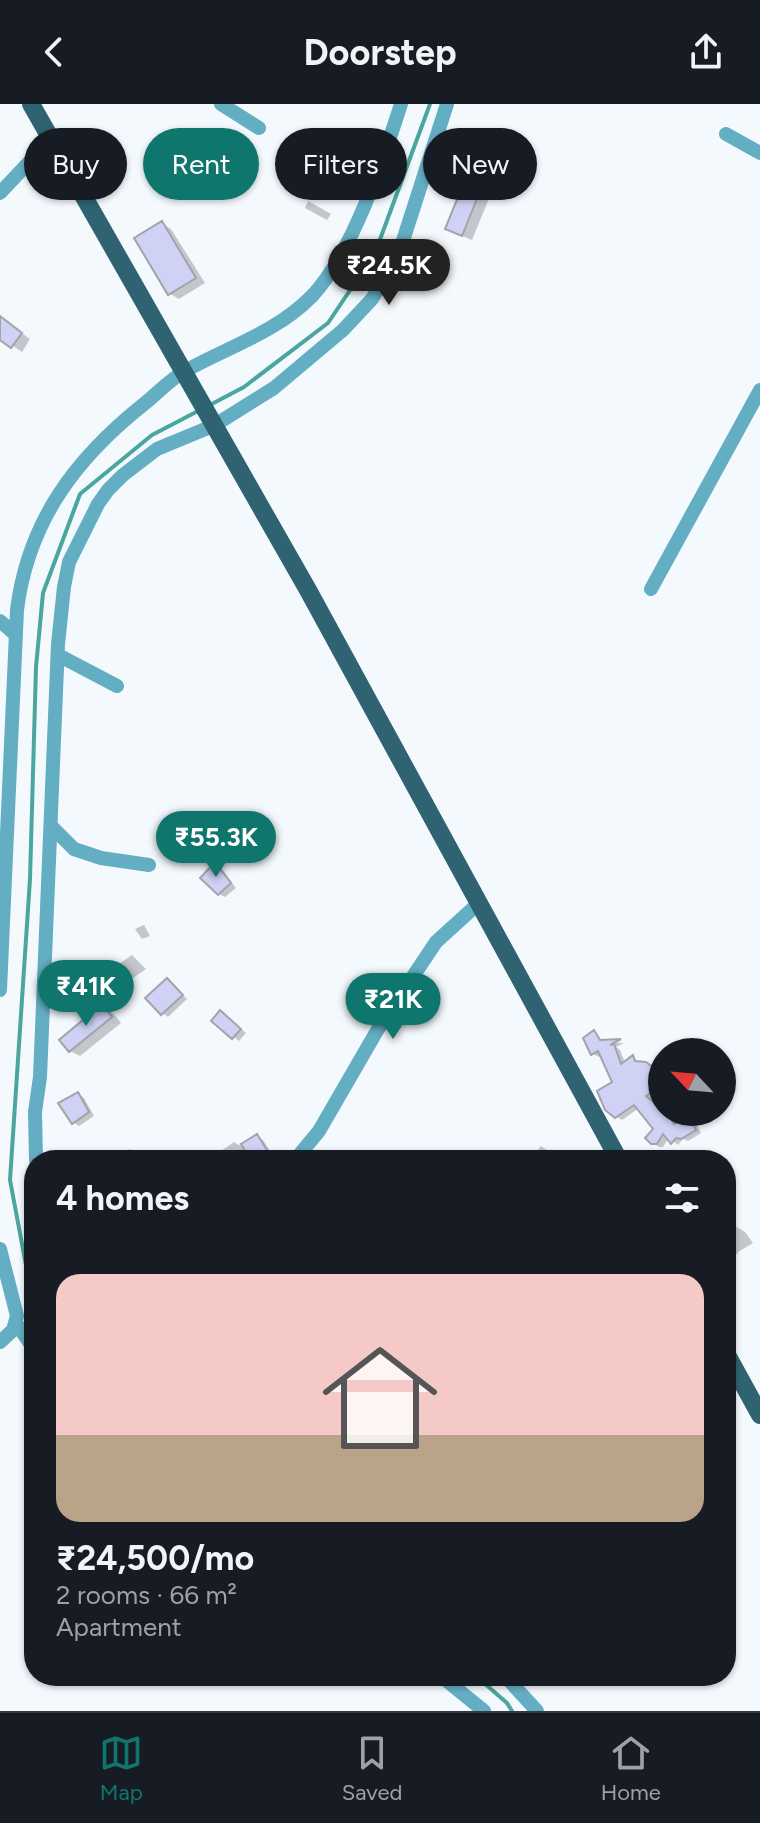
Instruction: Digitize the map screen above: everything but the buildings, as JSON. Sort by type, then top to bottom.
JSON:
[{"type":"main road","points":[[31,104],[45,128]]},
{"type":"main road","points":[[86,200],[185,371],[614,1150]]},
{"type":"main road","points":[[736,1370],[759,1410]]},
{"type":"street","points":[[221,104],[259,128]]},
{"type":"street","points":[[0,990],[6,716],[24,568],[37,533],[61,490],[86,455],[117,425],[185,371],[279,323],[322,285],[344,249],[382,162],[401,104]]},
{"type":"street","points":[[36,1150],[35,1112],[40,1077],[58,655],[69,562],[98,504],[123,475],[146,456],[211,418],[274,388],[343,330],[372,299],[399,253],[447,104]]},
{"type":"street","points":[[726,134],[760,153]]},
{"type":"street","points":[[0,193],[24,168]]},
{"type":"street","points":[[651,589],[760,390]]},
{"type":"street","points":[[0,621],[16,635]]},
{"type":"street","points":[[58,655],[117,686]]},
{"type":"street","points":[[51,826],[74,849],[101,858],[149,865]]},
{"type":"street","points":[[303,1150],[319,1131],[378,1029],[436,942],[479,903]]},
{"type":"street","points":[[0,1249],[15,1304],[16,1323],[0,1342]]},
{"type":"street","points":[[16,1323],[24,1335]]},
{"type":"street","points":[[453,1686],[484,1711]]},
{"type":"street","points":[[514,1686],[537,1711]]},
{"type":"waterway","points":[[208,406],[244,387],[328,323],[375,253],[430,104]]},
{"type":"waterway","points":[[24,1255],[10,1180],[30,879],[36,667],[43,593],[80,494],[152,435],[200,410]]},
{"type":"waterway","points":[[487,1686],[512,1711]]}]
